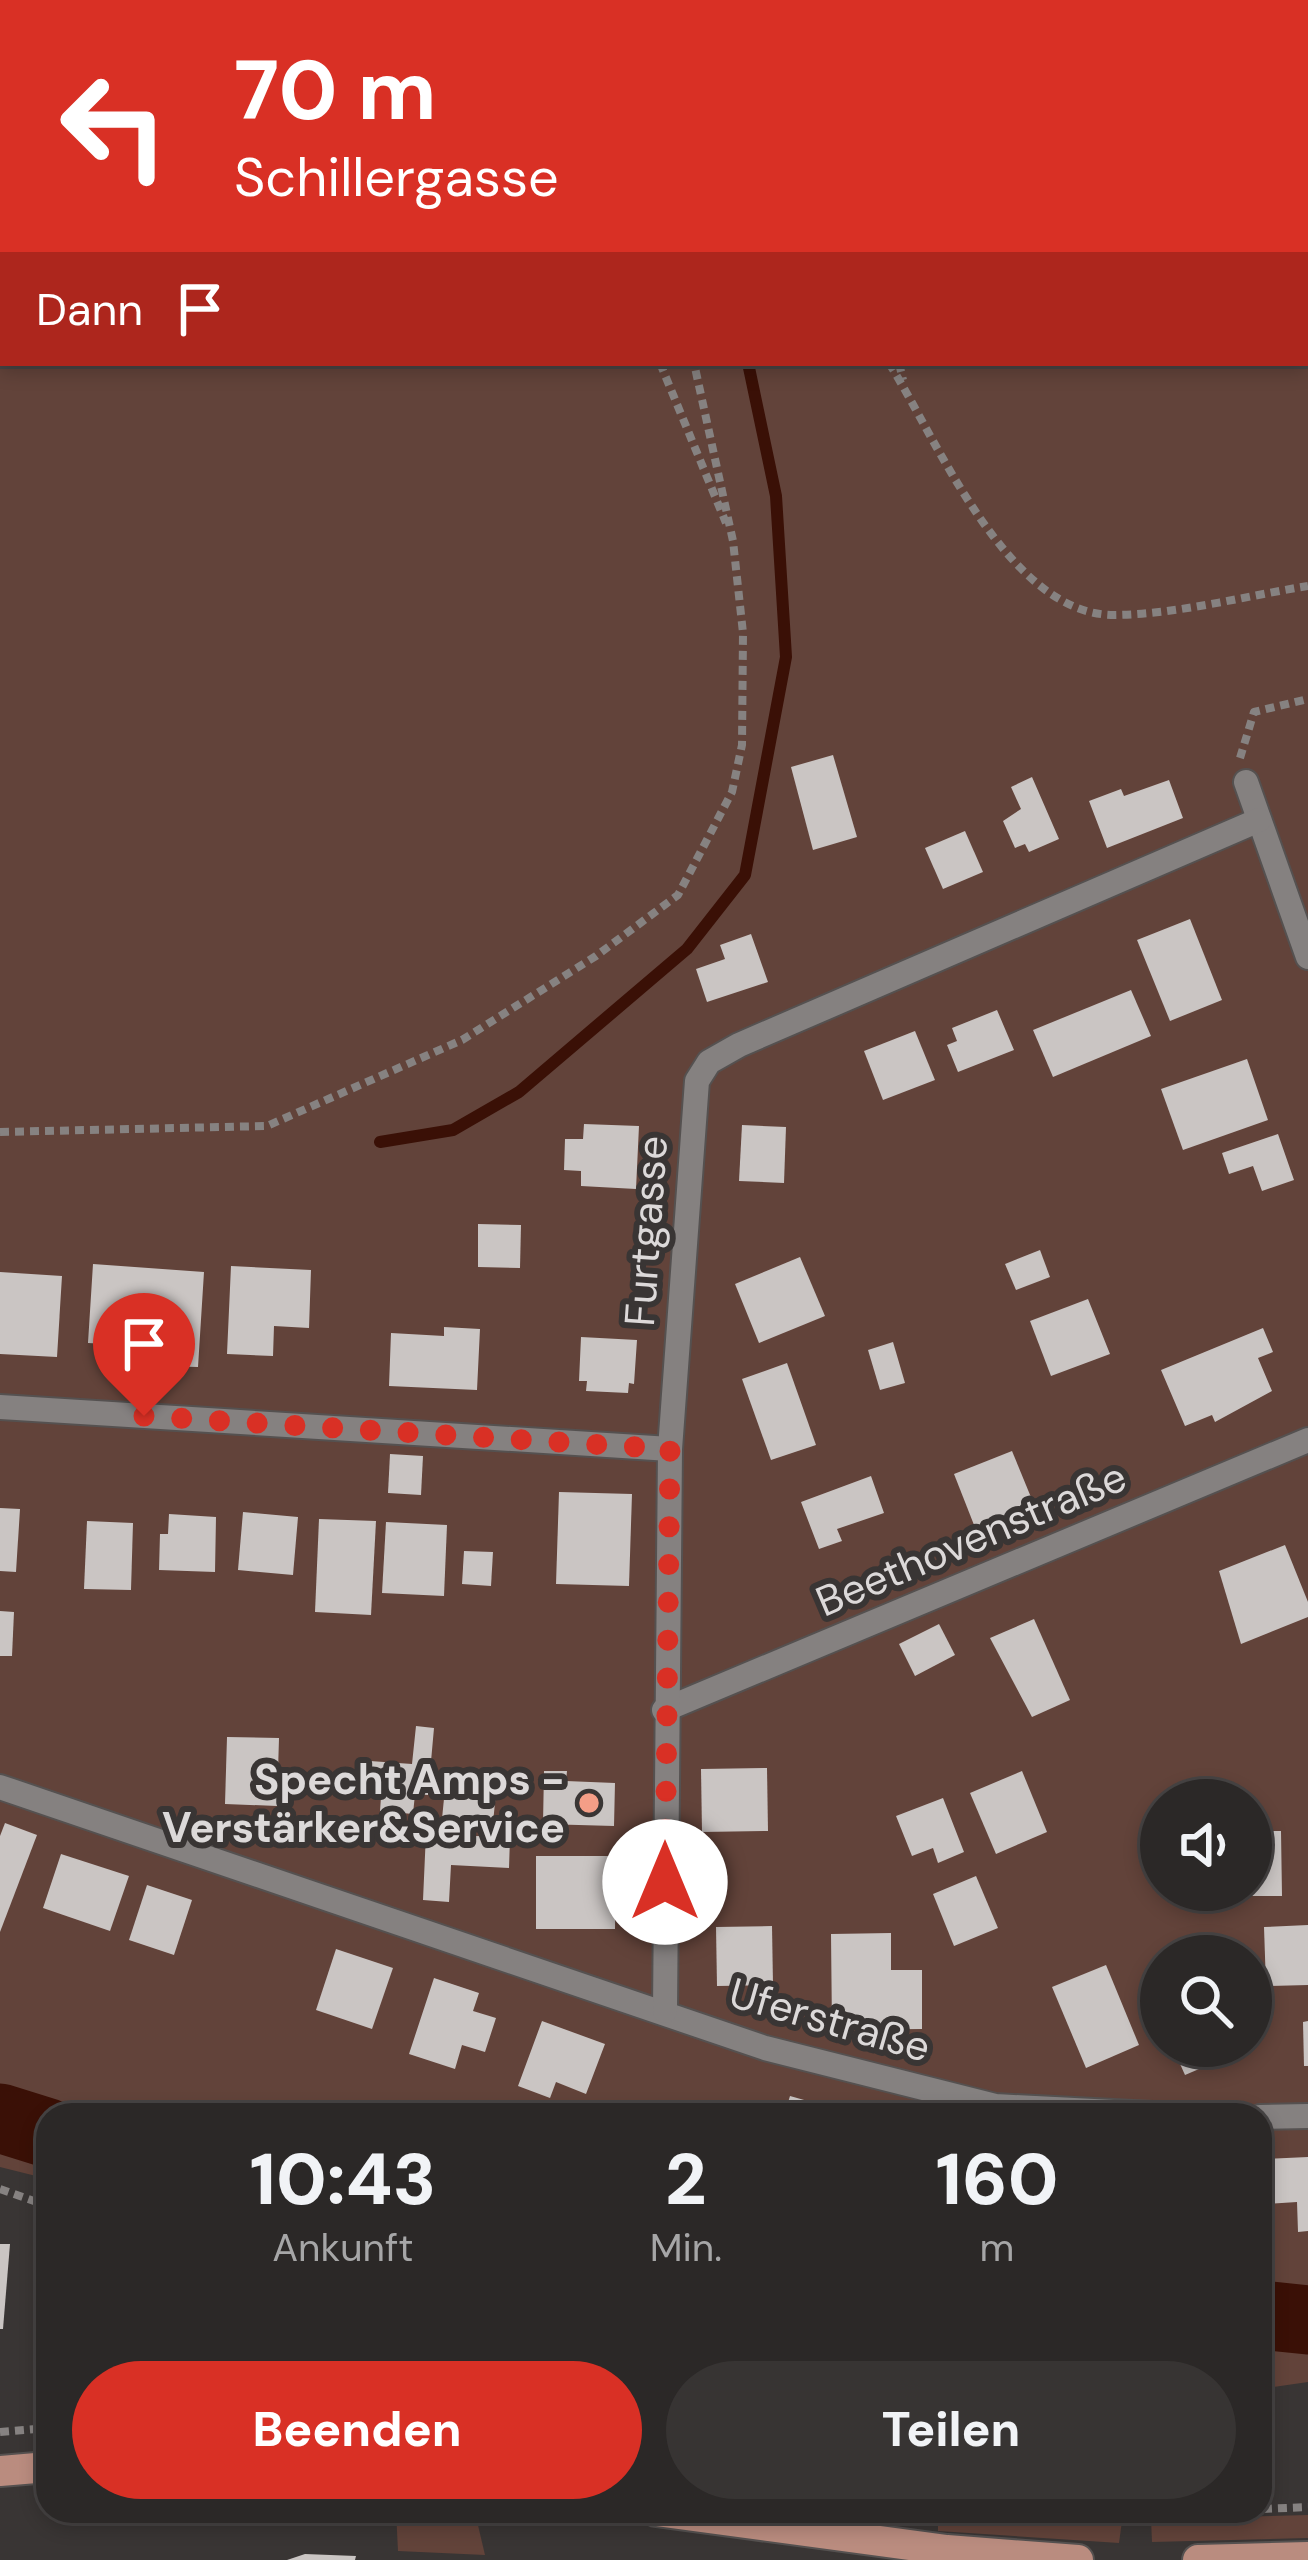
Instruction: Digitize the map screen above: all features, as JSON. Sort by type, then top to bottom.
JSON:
[{"type":"main road","points":[[0,2470],[36,2468]]},
{"type":"main road","points":[[746,2523],[947,2550],[1078,2560]]},
{"type":"main road","points":[[1198,2560],[1308,2557]]},
{"type":"street","points":[[1246,782],[1308,957]]},
{"type":"street","name":"Furtgasse","points":[[665,2011],[664,1710],[670,1449],[694,1099],[709,1062],[1259,820]]},
{"type":"street","points":[[0,1407],[670,1449]]},
{"type":"street","name":"Beethovenstraße","points":[[664,1710],[1308,1440]]},
{"type":"street","name":"Uferstraße","points":[[0,1787],[765,2048],[983,2103]]},
{"type":"street","points":[[1272,2117],[1308,2116]]},
{"type":"path","points":[[661,366],[733,541]]},
{"type":"path","points":[[0,1132],[267,1126],[462,1040],[596,956],[678,895],[732,791],[742,745],[743,633],[733,541],[695,366]]},
{"type":"path","points":[[891,366],[944,466],[1019,568],[1066,602],[1111,615],[1308,586]]},
{"type":"path","points":[[900,366],[904,387]]},
{"type":"path","points":[[1246,782],[1238,751],[1254,712],[1308,699]]},
{"type":"path","points":[[0,2189],[36,2202]]},
{"type":"path","points":[[0,2432],[36,2429]]},
{"type":"path","points":[[1272,2509],[1308,2507]]},
{"type":"shaded area","points":[[0,366],[1308,366],[1308,2382],[1272,2387],[1272,2103],[36,2103],[36,2176],[0,2167]]},
{"type":"shaded area","points":[[1308,2515],[1308,2538],[1152,2542],[1151,2523],[1272,2523],[1272,2516]]},
{"type":"shaded area","points":[[397,2523],[477,2523],[485,2555],[398,2551]]},
{"type":"shaded area","points":[[938,2523],[1122,2523],[1119,2543],[938,2531]]},
{"type":"building","points":[[833,755],[857,837],[813,850],[791,767]]},
{"type":"building","points":[[1032,777],[1059,839],[1029,852],[1025,844],[1015,848],[1003,821],[1021,809],[1011,787]]},
{"type":"building","points":[[1169,780],[1183,818],[1107,848],[1089,801],[1121,789],[1124,796]]},
{"type":"building","points":[[965,831],[983,872],[943,889],[925,848]]},
{"type":"building","points":[[1190,919],[1222,1000],[1170,1021],[1137,940]]},
{"type":"building","points":[[751,934],[768,982],[707,1002],[696,969],[725,959],[720,945]]},
{"type":"building","points":[[1131,990],[1151,1036],[1053,1077],[1033,1030]]},
{"type":"building","points":[[997,1010],[1014,1050],[958,1072],[947,1045],[957,1041],[952,1028]]},
{"type":"building","points":[[915,1031],[935,1080],[883,1100],[864,1051]]},
{"type":"building","points":[[1247,1059],[1268,1120],[1183,1150],[1161,1089]]},
{"type":"building","points":[[584,1124],[639,1126],[636,1189],[581,1186],[581,1171],[564,1170],[565,1139],[583,1139]]},
{"type":"building","points":[[742,1125],[786,1127],[784,1183],[739,1181]]},
{"type":"building","points":[[1278,1134],[1294,1180],[1262,1191],[1253,1166],[1229,1174],[1222,1153]]},
{"type":"building","points":[[478,1224],[521,1225],[520,1268],[478,1267]]},
{"type":"building","points":[[1040,1250],[1050,1277],[1016,1290],[1005,1264]]},
{"type":"building","points":[[800,1257],[825,1316],[759,1343],[735,1284]]},
{"type":"building","points":[[93,1264],[204,1272],[198,1367],[161,1366],[162,1347],[88,1343]]},
{"type":"building","points":[[231,1266],[311,1270],[309,1328],[274,1326],[273,1356],[227,1354]]},
{"type":"building","points":[[0,1272],[62,1276],[57,1357],[0,1354]]},
{"type":"building","points":[[1088,1299],[1110,1354],[1051,1376],[1030,1321]]},
{"type":"building","points":[[444,1327],[480,1329],[477,1390],[389,1386],[391,1333],[444,1336]]},
{"type":"building","points":[[1263,1328],[1273,1352],[1258,1358],[1272,1391],[1215,1422],[1212,1415],[1185,1426],[1161,1370]]},
{"type":"building","points":[[581,1337],[637,1340],[634,1384],[629,1383],[628,1393],[586,1391],[587,1381],[579,1381]]},
{"type":"building","points":[[893,1342],[905,1383],[880,1390],[868,1350]]},
{"type":"building","points":[[787,1363],[816,1445],[771,1460],[742,1379]]},
{"type":"building","points":[[1012,1451],[1035,1507],[976,1530],[954,1474]]},
{"type":"building","points":[[390,1454],[423,1456],[421,1495],[388,1493]]},
{"type":"building","points":[[871,1476],[884,1513],[837,1529],[842,1541],[819,1549],[801,1502]]},
{"type":"building","points":[[559,1492],[632,1494],[629,1586],[556,1584]]},
{"type":"building","points":[[0,1508],[20,1509],[16,1572],[0,1571]]},
{"type":"building","points":[[243,1512],[298,1517],[293,1575],[238,1570]]},
{"type":"building","points":[[169,1514],[216,1517],[215,1572],[159,1570],[160,1534],[168,1534]]},
{"type":"building","points":[[319,1519],[376,1521],[371,1615],[315,1612]]},
{"type":"building","points":[[87,1521],[133,1523],[131,1590],[84,1589]]},
{"type":"building","points":[[386,1522],[447,1525],[444,1596],[382,1593]]},
{"type":"building","points":[[1285,1545],[1308,1602],[1308,1617],[1241,1644],[1219,1571]]},
{"type":"building","points":[[464,1551],[493,1552],[491,1586],[462,1584]]},
{"type":"building","points":[[0,1611],[14,1612],[12,1656],[0,1656]]},
{"type":"building","points":[[1034,1619],[1070,1700],[1032,1717],[990,1638]]},
{"type":"building","points":[[939,1624],[955,1655],[915,1676],[899,1644]]},
{"type":"building","points":[[416,1726],[434,1728],[428,1795],[415,1794],[413,1814],[380,1811],[382,1783],[368,1782],[370,1761],[412,1764]]},
{"type":"building","points":[[227,1737],[279,1738],[277,1806],[225,1804]]},
{"type":"building","points":[[767,1768],[768,1831],[702,1832],[701,1769]]},
{"type":"building","points":[[544,1771],[567,1771],[566,1781],[615,1783],[614,1826],[543,1824]]},
{"type":"building","points":[[1022,1771],[1047,1832],[996,1854],[970,1793]]},
{"type":"building","points":[[446,1778],[497,1782],[493,1823],[442,1819]]},
{"type":"building","points":[[943,1798],[964,1852],[938,1863],[933,1848],[912,1856],[896,1816]]},
{"type":"building","points":[[5,1823],[37,1835],[0,1932],[0,1836]]},
{"type":"building","points":[[1272,1831],[1281,1831],[1282,1896],[1272,1896]]},
{"type":"building","points":[[426,1833],[510,1838],[509,1868],[451,1865],[449,1902],[423,1900]]},
{"type":"building","points":[[61,1854],[129,1876],[110,1931],[43,1908]]},
{"type":"building","points":[[536,1856],[616,1856],[615,1929],[536,1929]]},
{"type":"building","points":[[976,1876],[998,1928],[954,1946],[933,1894]]},
{"type":"building","points":[[147,1885],[192,1900],[174,1955],[129,1940]]},
{"type":"building","points":[[1308,1925],[1308,1985],[1272,1986],[1272,1935],[1264,1935],[1264,1927]]},
{"type":"building","points":[[772,1926],[773,1985],[717,1986],[716,1927]]},
{"type":"building","points":[[891,1933],[891,1970],[922,1970],[922,2029],[832,2030],[831,1934]]},
{"type":"building","points":[[336,1949],[393,1968],[372,2029],[316,2010]]},
{"type":"building","points":[[1106,1965],[1139,2045],[1086,2068],[1052,1987]]},
{"type":"building","points":[[434,1978],[479,1993],[473,2011],[496,2018],[485,2052],[462,2045],[455,2069],[409,2054]]},
{"type":"building","points":[[542,2021],[605,2044],[586,2094],[556,2082],[550,2098],[518,2086]]},
{"type":"building","points":[[1308,2021],[1308,2066],[1304,2066],[1303,2022]]},
{"type":"building","points":[[790,2096],[815,2103],[788,2103]]},
{"type":"building","points":[[1308,2157],[1308,2231],[1298,2232],[1297,2202],[1272,2204],[1272,2159]]},
{"type":"building","points":[[0,2244],[10,2244],[3,2329],[0,2329]]},
{"type":"building","points":[[305,2554],[356,2556],[355,2560],[287,2560]]},
{"type":"waterway","points":[[380,1142],[453,1130],[519,1092],[687,949],[745,875],[786,657],[776,496],[749,366]]},
{"type":"waterway","points":[[0,2118],[36,2129]]},
{"type":"waterway","points":[[1272,2316],[1308,2320]]},
{"type":"place","name":"Specht Amps - Verstärker&Service","points":[[589,1803]]},
{"type":"route","points":[[144,1416],[670,1449],[665,1882]]}]
